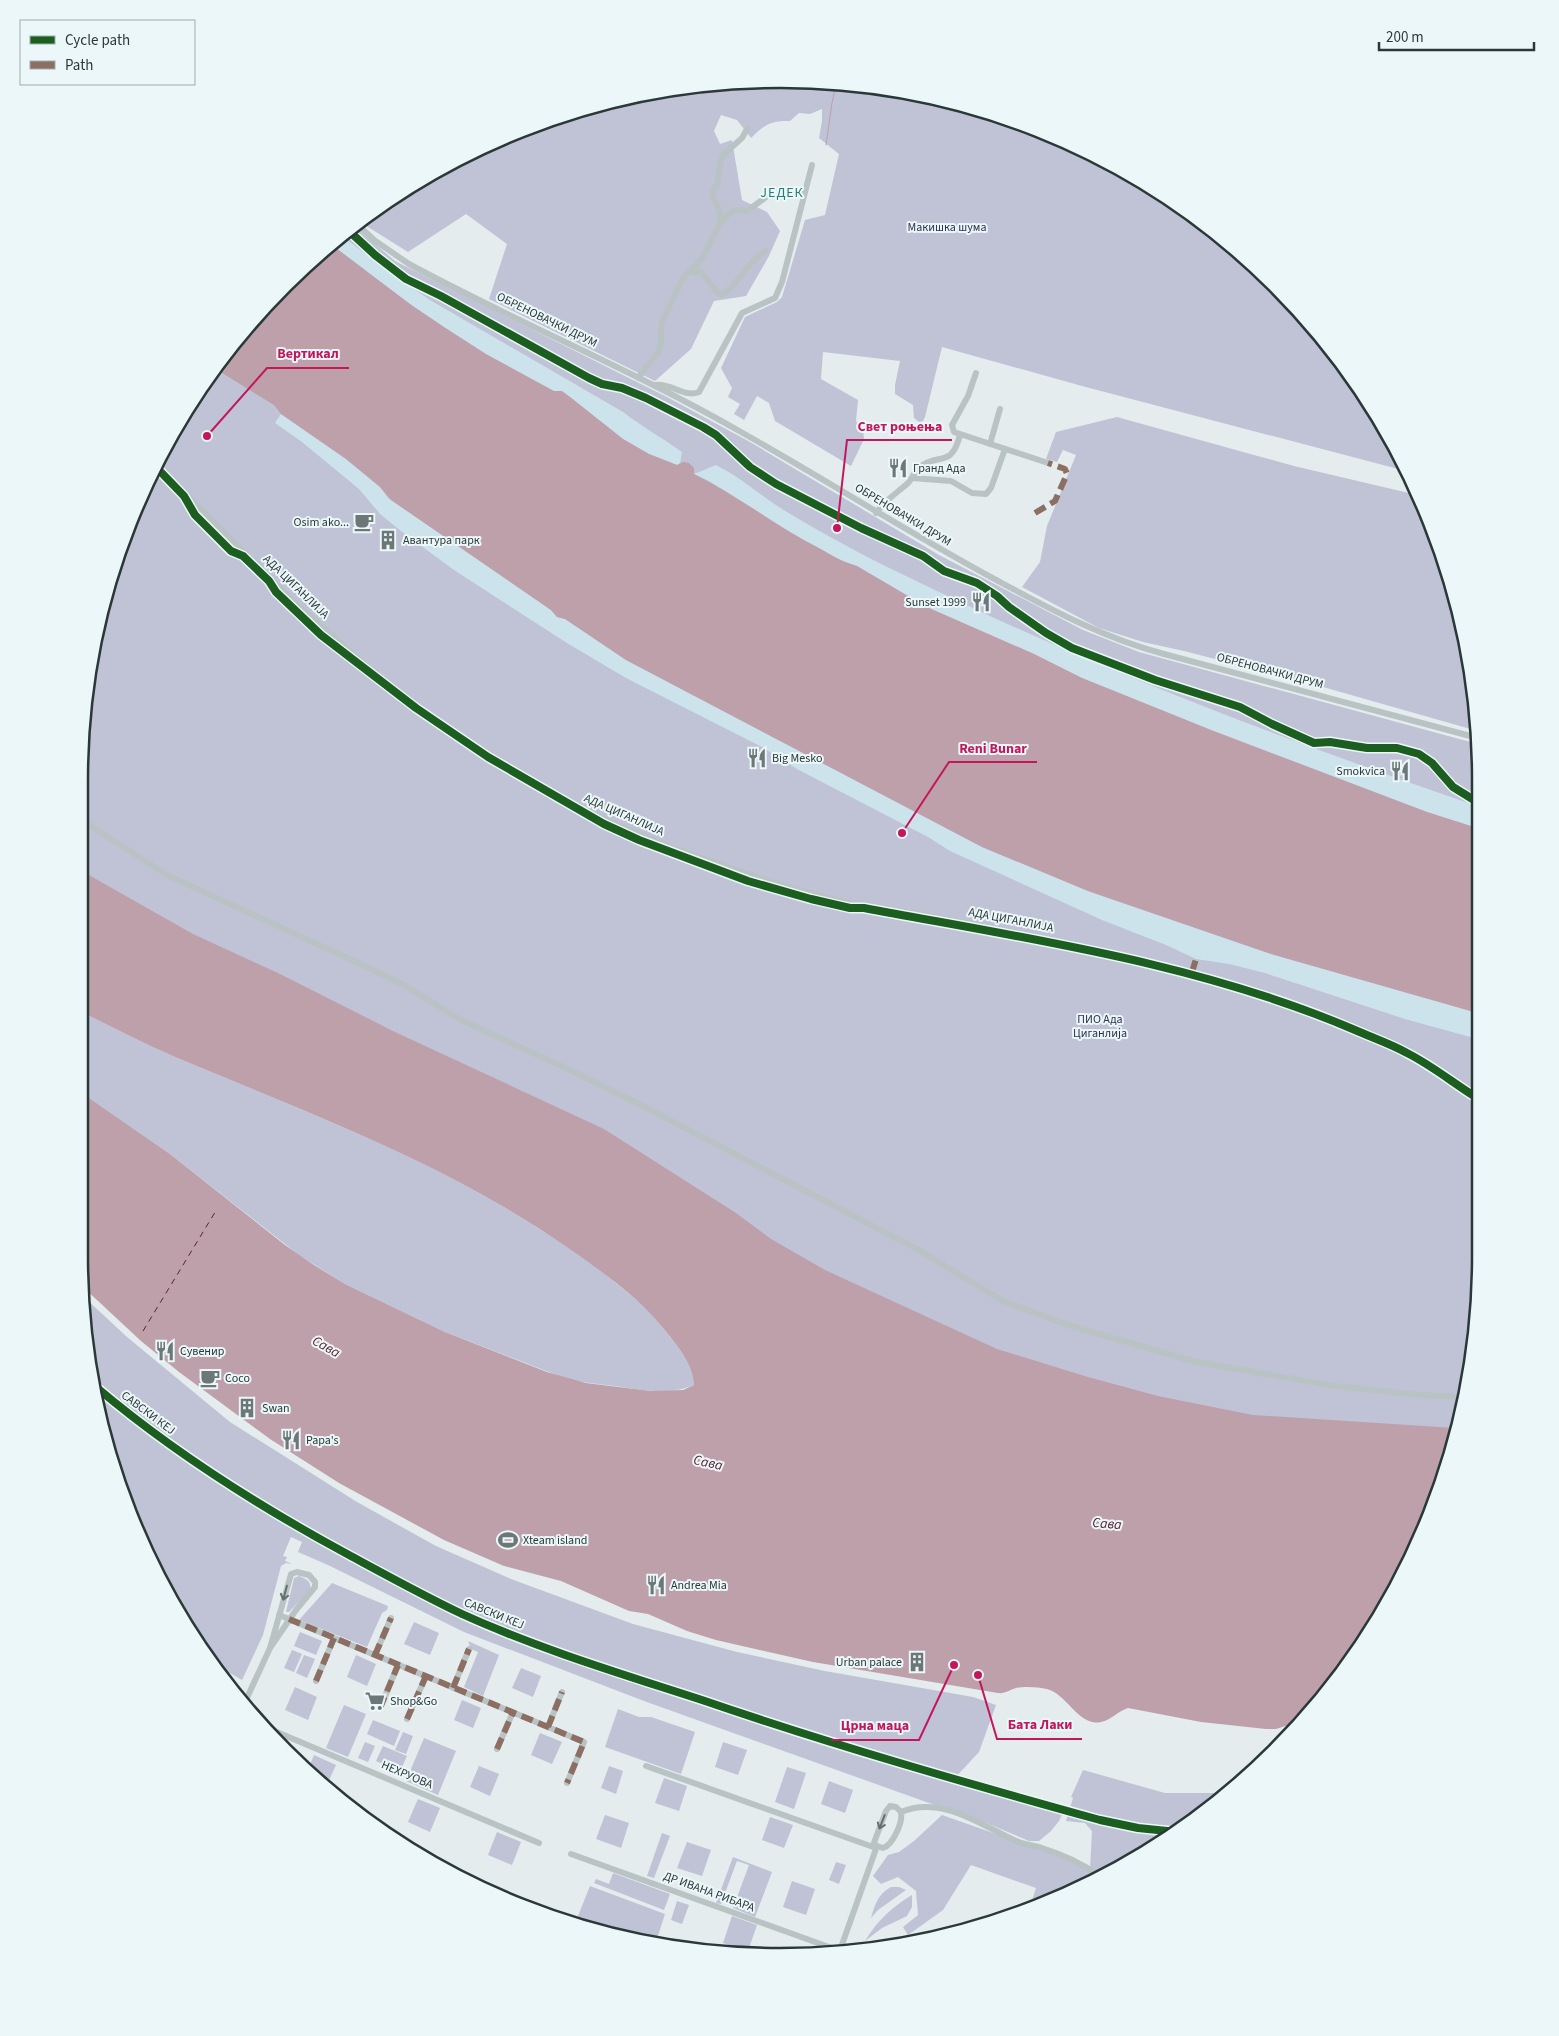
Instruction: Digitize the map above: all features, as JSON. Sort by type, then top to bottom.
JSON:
[{"type":"street","points":[[719,225],[720,212],[712,194],[717,184],[720,160],[724,153],[742,138],[747,129]]},
{"type":"street","points":[[654,386],[663,385],[691,394],[699,392],[742,313],[775,298],[782,282],[812,165]]},
{"type":"street","points":[[638,378],[659,351],[661,324],[682,280],[701,260],[719,225],[728,214],[736,210],[747,211],[766,197]]},
{"type":"street","name":"ОБРЕНОВАЧКИ ДРУМ","points":[[361,228],[386,248],[433,277],[654,386],[740,431],[940,550],[1098,632],[1126,644],[1470,737]]},
{"type":"street","points":[[689,272],[701,272],[717,292],[722,295],[728,291],[751,262],[765,251]]},
{"type":"street","points":[[976,373],[968,396],[952,426],[954,432],[960,436],[1048,463]]},
{"type":"street","points":[[990,444],[1000,409]]},
{"type":"street","points":[[876,512],[912,478],[919,467],[949,457],[960,436]]},
{"type":"street","points":[[912,478],[951,481],[972,493],[986,494],[992,488],[1005,449]]},
{"type":"street","name":"АДА ЦИГАНЛИЈА","points":[[161,469],[299,607],[377,675],[422,710],[467,741],[584,810],[666,846],[774,883],[839,902],[913,913],[1054,940],[1192,972],[1280,998],[1359,1028],[1418,1055],[1472,1091]]},
{"type":"street","points":[[88,824],[167,875],[367,967],[406,986],[458,1019],[568,1069],[641,1105],[917,1249],[1003,1301],[1068,1326],[1196,1362],[1335,1386],[1420,1395],[1457,1397]]},
{"type":"street","points":[[247,1698],[270,1648],[289,1619],[315,1587],[315,1582],[309,1575],[297,1572],[291,1574],[270,1648]]},
{"type":"street","points":[[279,1615],[584,1742],[567,1783]]},
{"type":"street","points":[[375,1655],[390,1618]]},
{"type":"street","points":[[316,1681],[334,1638]]},
{"type":"street","points":[[453,1688],[469,1649]]},
{"type":"street","points":[[380,1708],[398,1665]]},
{"type":"street","points":[[407,1719],[426,1676]]},
{"type":"street","points":[[548,1727],[562,1692]]},
{"type":"street","points":[[497,1749],[513,1712]]},
{"type":"street","name":"НЕХРУОВА","points":[[277,1732],[540,1843]]},
{"type":"street","points":[[646,1766],[883,1848],[888,1845],[901,1822],[901,1812],[921,1806],[947,1810],[988,1826],[1018,1842],[1040,1847],[1094,1873]]},
{"type":"street","name":"ДР ИВАНА РИБАРА","points":[[841,1946],[877,1847],[874,1843],[886,1811],[893,1806],[901,1812]]},
{"type":"street","name":"ДР ИВАНА РИБАРА","points":[[571,1854],[825,1947]]},
{"type":"green space","name":"Макишка шума","points":[[734,89],[825,89],[870,93],[959,111],[1002,124],[1086,159],[1126,180],[1201,230],[1269,290],[1329,358],[1355,395],[1398,469],[1082,386],[942,347],[925,417],[923,421],[919,422],[914,418],[913,405],[895,394],[900,361],[823,352],[821,379],[858,400],[856,421],[863,429],[864,439],[851,466],[775,421],[769,403],[757,396],[744,420],[734,414],[740,404],[728,397],[732,388],[721,368],[745,317],[777,302],[782,297],[805,220],[825,215],[839,154],[819,138],[822,109],[810,114],[799,113],[790,121],[778,121],[768,124],[751,138],[737,120],[721,115],[714,131],[720,144],[732,140],[742,200],[767,212],[780,231],[769,256],[746,296],[714,301],[691,349],[655,381],[489,299],[507,244],[466,214],[408,252],[365,225],[395,204],[473,159],[557,124],[600,111],[644,101],[689,93]]},
{"type":"green space","name":"ПИО Ада Циганлија","points":[[358,230],[395,261],[667,397],[750,442],[939,555],[1083,630],[1139,652],[1470,742],[1472,780],[1472,1256],[1466,1347],[1458,1392],[1444,1450],[1017,1395],[88,905],[89,734],[93,689],[111,600],[124,557],[140,515],[180,433],[230,358],[290,290]]},
{"type":"green space","points":[[1117,417],[1294,466],[1409,493],[1435,557],[1448,600],[1466,689],[1470,729],[1316,685],[1143,642],[1099,628],[1022,587],[1040,562],[1047,526],[1076,455],[1063,450],[1057,462],[1046,459],[1056,432]]},
{"type":"green space","points":[[88,1015],[163,1052],[368,1138],[462,1184],[507,1209],[552,1237],[615,1282],[650,1313],[675,1343],[692,1368],[694,1385],[683,1389],[650,1391],[567,1379],[445,1332],[345,1284],[299,1255],[170,1154],[88,1097]]},
{"type":"green space","points":[[89,1302],[127,1337],[230,1422],[357,1502],[436,1546],[511,1579],[633,1624],[737,1652],[825,1671],[973,1697],[996,1705],[979,1752],[952,1781],[1063,1812],[1051,1831],[1039,1841],[1029,1841],[965,1814],[929,1803],[644,1701],[464,1632],[298,1552],[302,1542],[291,1537],[283,1556],[287,1557],[285,1561],[292,1564],[286,1563],[281,1566],[263,1635],[242,1680],[224,1670],[204,1641],[159,1563],[140,1521],[124,1479],[111,1436],[93,1347]]},
{"type":"green space","points":[[299,1576],[309,1582],[310,1590],[289,1612],[286,1612],[294,1578]]},
{"type":"green space","points":[[332,1583],[388,1606],[387,1610],[382,1613],[367,1647],[299,1620]]},
{"type":"green space","points":[[414,1622],[439,1633],[430,1655],[404,1644]]},
{"type":"green space","points":[[300,1632],[322,1641],[316,1655],[294,1646]]},
{"type":"green space","points":[[468,1641],[499,1655],[483,1696],[464,1687],[478,1652],[471,1649]]},
{"type":"green space","points":[[292,1650],[302,1654],[294,1672],[284,1668]]},
{"type":"green space","points":[[304,1655],[315,1659],[307,1678],[296,1673]]},
{"type":"green space","points":[[356,1655],[376,1664],[367,1686],[347,1677]]},
{"type":"green space","points":[[521,1668],[541,1676],[533,1697],[512,1688]]},
{"type":"green space","points":[[295,1687],[317,1697],[308,1720],[285,1710]]},
{"type":"green space","points":[[462,1700],[481,1708],[473,1728],[454,1720]]},
{"type":"green space","points":[[344,1705],[366,1714],[348,1757],[326,1748]]},
{"type":"green space","points":[[618,1709],[639,1717],[651,1717],[695,1732],[681,1774],[605,1747]]},
{"type":"green space","points":[[373,1720],[400,1731],[394,1746],[367,1734]]},
{"type":"green space","points":[[403,1732],[413,1736],[406,1754],[395,1750]]},
{"type":"green space","points":[[540,1733],[562,1742],[552,1764],[531,1755]]},
{"type":"green space","points":[[424,1738],[456,1751],[438,1795],[406,1781]]},
{"type":"green space","points":[[365,1742],[375,1746],[368,1762],[358,1758]]},
{"type":"green space","points":[[723,1742],[747,1750],[738,1775],[715,1767]]},
{"type":"green space","points":[[383,1746],[407,1756],[400,1771],[376,1761]]},
{"type":"green space","points":[[314,1755],[336,1765],[328,1782],[310,1765]]},
{"type":"green space","points":[[479,1766],[499,1774],[490,1796],[470,1787]]},
{"type":"green space","points":[[609,1766],[623,1771],[616,1794],[601,1788]]},
{"type":"green space","points":[[787,1767],[806,1773],[794,1809],[775,1802]]},
{"type":"green space","points":[[1083,1770],[1165,1793],[1217,1793],[1164,1832],[1126,1856],[1095,1872],[1090,1869],[1092,1831],[1085,1823],[1066,1821],[1073,1798],[1071,1797]]},
{"type":"green space","points":[[664,1778],[687,1786],[679,1811],[655,1803]]},
{"type":"green space","points":[[829,1781],[853,1790],[845,1813],[821,1804]]},
{"type":"green space","points":[[418,1799],[440,1808],[430,1832],[408,1822]]},
{"type":"green space","points":[[605,1815],[629,1823],[621,1848],[596,1839]]},
{"type":"green space","points":[[942,1815],[1075,1862],[1093,1873],[1032,1901],[1036,1888],[971,1865],[943,1910],[908,1935],[903,1927],[918,1915],[916,1891],[898,1877],[881,1884],[873,1876],[888,1855],[899,1852]]},
{"type":"green space","points":[[770,1817],[793,1825],[784,1848],[762,1840]]},
{"type":"green space","points":[[497,1832],[521,1842],[512,1865],[488,1855]]},
{"type":"green space","points":[[662,1833],[670,1836],[654,1878],[647,1876]]},
{"type":"green space","points":[[687,1842],[711,1850],[702,1876],[677,1868]]},
{"type":"green space","points":[[733,1857],[772,1872],[755,1917],[733,1908],[749,1865],[737,1861],[721,1904],[716,1903]]},
{"type":"green space","points":[[836,1862],[846,1865],[839,1884],[829,1880]]},
{"type":"green space","points":[[613,1873],[670,1894],[664,1910],[594,1883],[596,1879],[609,1884]]},
{"type":"green space","points":[[792,1881],[815,1889],[806,1915],[783,1907]]},
{"type":"green space","points":[[489,1884],[536,1904],[515,1896]]},
{"type":"green space","points":[[590,1886],[665,1914],[657,1937],[577,1918]]},
{"type":"green space","points":[[891,1887],[899,1887],[906,1890],[878,1910],[871,1918],[878,1900]]},
{"type":"green space","points":[[912,1895],[912,1907],[907,1916],[882,1928],[865,1941],[886,1915]]},
{"type":"green space","points":[[677,1901],[689,1905],[682,1924],[671,1920]]},
{"type":"green space","points":[[732,1916],[757,1925],[749,1947],[736,1947],[723,1943]]},
{"type":"sand","points":[[347,239],[430,300],[623,412],[682,452],[680,463],[677,465],[649,454],[623,439],[562,391],[554,392],[487,355],[447,330],[336,248]]},
{"type":"sand","points":[[281,414],[346,459],[380,487],[388,498],[551,610],[557,617],[565,619],[626,660],[982,847],[1088,891],[1271,954],[1472,1011],[1472,1037],[1405,1019],[1265,973],[1229,964],[1196,959],[1102,920],[950,851],[928,837],[797,769],[762,747],[626,678],[567,643],[454,570],[401,531],[380,514],[359,489],[302,442],[275,423]]},
{"type":"sand","points":[[716,465],[782,509],[857,552],[1043,640],[1257,727],[1472,804],[1472,826],[1427,812],[1211,730],[1082,678],[1034,654],[942,615],[905,596],[857,566],[844,562],[793,535],[709,481],[694,474]]},
{"type":"water","points":[[336,248],[410,304],[486,354],[554,391],[562,391],[623,439],[649,454],[677,465],[683,462],[689,463],[694,468],[694,474],[726,491],[787,530],[837,558],[857,566],[927,607],[1034,654],[1082,678],[1211,730],[1427,812],[1472,826],[1472,1011],[1271,954],[1088,891],[982,847],[626,660],[565,619],[557,617],[551,610],[391,500],[380,487],[346,459],[281,414],[274,405],[220,372],[259,323],[290,290]]},
{"type":"water","name":"Сава","points":[[88,875],[193,934],[278,973],[395,1032],[604,1129],[736,1213],[771,1239],[825,1270],[997,1349],[1158,1396],[1253,1415],[1450,1428],[1435,1479],[1400,1563],[1355,1641],[1329,1678],[1300,1713],[1289,1725],[1276,1729],[1201,1722],[1128,1708],[1105,1721],[1093,1722],[1086,1720],[1061,1697],[1047,1689],[1023,1687],[998,1693],[813,1662],[716,1640],[687,1631],[648,1614],[629,1611],[561,1581],[504,1566],[444,1540],[339,1483],[270,1439],[179,1372],[141,1341],[89,1292],[88,1097],[170,1154],[285,1245],[314,1265],[345,1284],[445,1332],[547,1372],[586,1383],[651,1391],[683,1390],[694,1385],[689,1364],[672,1339],[646,1309],[584,1259],[524,1219],[428,1166],[327,1120],[163,1052],[88,1015]]},
{"type":"waterway","points":[[826,145],[835,90]]},
{"type":"ferry route","points":[[143,1331],[217,1209]]},
{"type":"marked path","points":[[1035,513],[1055,501],[1067,474],[1065,469],[1048,463]]},
{"type":"marked path","points":[[1192,972],[1196,959]]},
{"type":"marked path","points":[[375,1655],[391,1618]]},
{"type":"marked path","points":[[289,1619],[584,1742],[567,1783]]},
{"type":"marked path","points":[[316,1681],[334,1638]]},
{"type":"marked path","points":[[453,1688],[469,1649]]},
{"type":"marked path","points":[[380,1708],[398,1665]]},
{"type":"marked path","points":[[407,1719],[426,1676]]},
{"type":"marked path","points":[[548,1727],[562,1692]]},
{"type":"marked path","points":[[497,1749],[513,1712]]},
{"type":"cycle path","points":[[353,234],[406,279],[441,296],[589,378],[646,398],[703,427],[716,435],[750,467],[776,484],[861,528],[923,556],[944,571],[977,583],[1046,633],[1072,648],[1155,680],[1240,707],[1314,743],[1330,742],[1367,748],[1397,748],[1419,754],[1432,763],[1453,787],[1472,799]]},
{"type":"cycle path","points":[[160,471],[184,496],[195,515],[231,551],[243,556],[269,581],[276,592],[321,635],[416,708],[488,757],[604,824],[639,840],[748,881],[811,899],[850,908],[864,908],[1051,943],[1175,970],[1236,987],[1296,1007],[1395,1047],[1416,1058],[1472,1095]]},
{"type":"cycle path","name":"САВСКИ КЕЈ","points":[[101,1391],[187,1457],[283,1518],[391,1578],[491,1627],[611,1671],[900,1763],[1100,1820],[1138,1828],[1166,1831]]},
{"type":"place","name":"Вертикал","points":[[207,436]]},
{"type":"place","name":"Гранд Ада","points":[[898,468]]},
{"type":"place","name":"Osim ako...","points":[[364,522]]},
{"type":"place","name":"Свет роњења","points":[[837,528]]},
{"type":"place","name":"Авантура парк","points":[[388,540]]},
{"type":"place","name":"Sunset 1999","points":[[981,602]]},
{"type":"place","name":"Big Mesko","points":[[757,758]]},
{"type":"place","name":"Smokvica","points":[[1400,771]]},
{"type":"place","name":"Reni Bunar","points":[[902,833]]},
{"type":"place","name":"Сувенир","points":[[165,1351]]},
{"type":"place","name":"Coco","points":[[210,1378]]},
{"type":"place","name":"Swan","points":[[247,1408]]},
{"type":"place","name":"Papa's","points":[[291,1440]]},
{"type":"place","name":"Xteam island","points":[[508,1540]]},
{"type":"place","name":"Andrea Mia","points":[[656,1585]]},
{"type":"place","name":"Urban palace","points":[[917,1662]]},
{"type":"place","name":"Црна маца","points":[[954,1665]]},
{"type":"place","name":"Бата Лаки","points":[[978,1675]]},
{"type":"place","name":"Shop&Go","points":[[375,1701]]},
{"type":"district","name":"ЈЕДЕК","points":[[782,193]]}]
